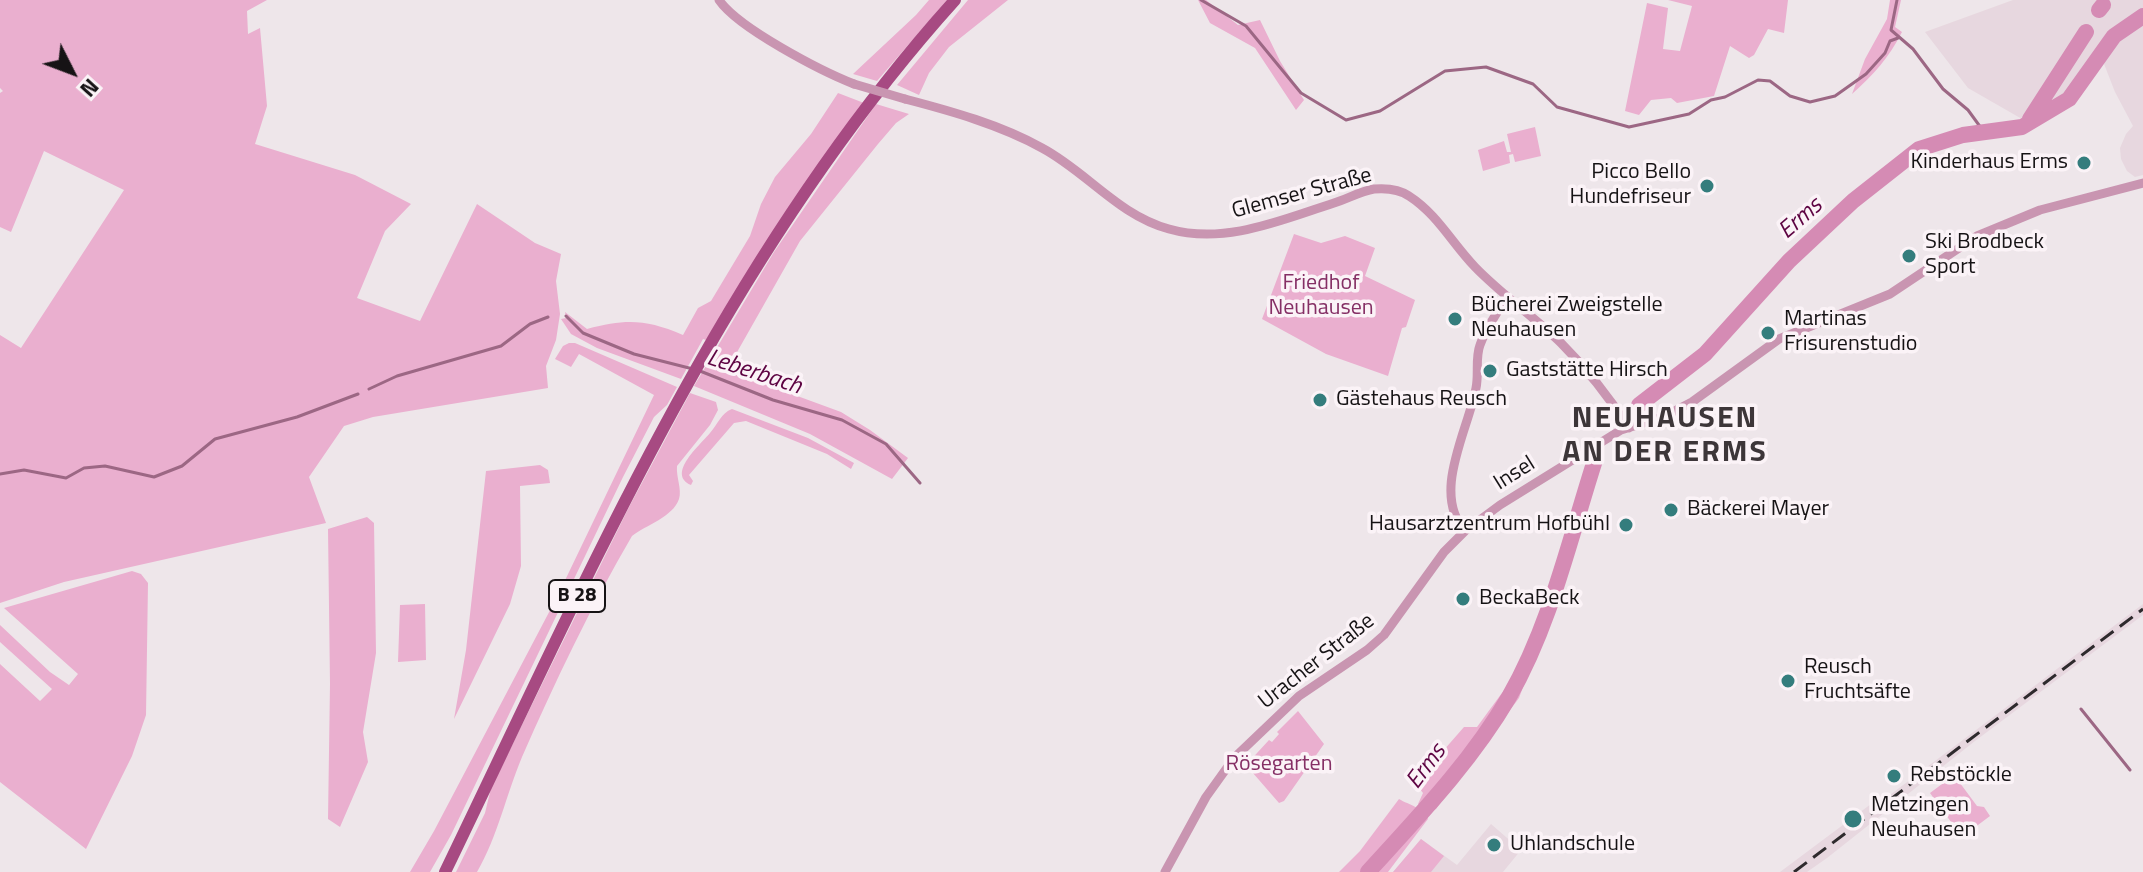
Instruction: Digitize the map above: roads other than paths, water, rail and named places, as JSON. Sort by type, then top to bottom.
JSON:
[{"type":"main road","name":"B 28","points":[[445,872],[606,537],[710,342],[758,261],[820,168],[902,62],[955,0]]},
{"type":"street","name":"Glemser Straße","points":[[719,0],[731,14],[793,54],[854,84],[989,126],[1043,148],[1117,204],[1150,223],[1201,235],[1280,222],[1374,189],[1398,190],[1413,198],[1436,218],[1473,265],[1559,341],[1593,376],[1629,428]]},
{"type":"street","name":"Insel","points":[[1465,531],[1500,505],[1615,434],[1663,417],[1692,402],[1779,339],[1797,329],[1897,291],[1977,236],[2040,210],[2143,183]]},
{"type":"street","points":[[1465,531],[1453,508],[1452,477],[1477,387],[1479,347],[1507,296]]},
{"type":"street","name":"Uracher Straße","points":[[1165,872],[1206,797],[1234,758],[1299,696],[1384,635],[1444,552],[1465,531]]},
{"type":"waterway","points":[[1201,0],[1246,26],[1301,93],[1346,120],[1380,111],[1445,71],[1486,67],[1533,84],[1557,107],[1629,127],[1689,114],[1711,100],[1725,97],[1758,80],[1770,81],[1790,96],[1810,102],[1835,96],[1866,74],[1885,53],[1890,41],[1898,38]]},
{"type":"waterway","points":[[1897,0],[1891,30],[1913,49],[1943,89],[1968,110],[1984,132]]},
{"type":"waterway","name":"Erms","points":[[2099,10],[2103,5]]},
{"type":"waterway","name":"Erms","points":[[1639,405],[1705,354],[1789,261],[1853,201],[1919,149],[1963,135],[2022,127],[2069,99],[2114,36],[2143,16]]},
{"type":"waterway","name":"Erms","points":[[2030,119],[2086,32]]},
{"type":"waterway","name":"Leberbach","points":[[566,316],[583,333],[634,354],[693,369]]},
{"type":"waterway","name":"Leberbach","points":[[369,389],[397,376],[501,346],[530,324],[548,317]]},
{"type":"waterway","name":"Leberbach","points":[[700,371],[773,400],[842,420],[886,444],[920,483]]},
{"type":"waterway","name":"Leberbach","points":[[0,474],[24,470],[66,478],[84,468],[105,466],[154,477],[182,466],[215,439],[297,417],[358,394]]},
{"type":"waterway","name":"Erms","points":[[1368,872],[1461,766],[1509,697],[1548,610],[1596,457]]},
{"type":"waterway","points":[[2081,709],[2130,770]]},
{"type":"railway","points":[[1794,872],[2143,609]]},
{"type":"place","name":"Kinderhaus Erms","points":[[2084,163]]},
{"type":"place","name":"Picco Bello Hundefriseur","points":[[1707,186]]},
{"type":"place","name":"Ski Brodbeck Sport","points":[[1909,256]]},
{"type":"place","name":"Bücherei Zweigstelle Neuhausen","points":[[1455,319]]},
{"type":"place","name":"Martinas Frisurenstudio","points":[[1768,333]]},
{"type":"place","name":"Gaststätte Hirsch","points":[[1490,371]]},
{"type":"place","name":"Gästehaus Reusch","points":[[1320,400]]},
{"type":"place","name":"Bäckerei Mayer","points":[[1671,510]]},
{"type":"place","name":"Hausarztzentrum Hofbühl","points":[[1626,525]]},
{"type":"place","name":"BeckaBeck","points":[[1463,599]]},
{"type":"place","name":"Reusch Fruchtsäfte","points":[[1788,681]]},
{"type":"place","name":"Rebstöckle","points":[[1894,776]]},
{"type":"place","name":"Metzingen Neuhausen","points":[[1853,819]]},
{"type":"place","name":"Uhlandschule","points":[[1494,845]]},
{"type":"district","name":"NEUHAUSEN AN DER ERMS","points":[[1665,437]]},
{"type":"park label","name":"Friedhof Neuhausen","points":[[1321,296]]},
{"type":"park label","name":"Rösegarten","points":[[1279,765]]}]
